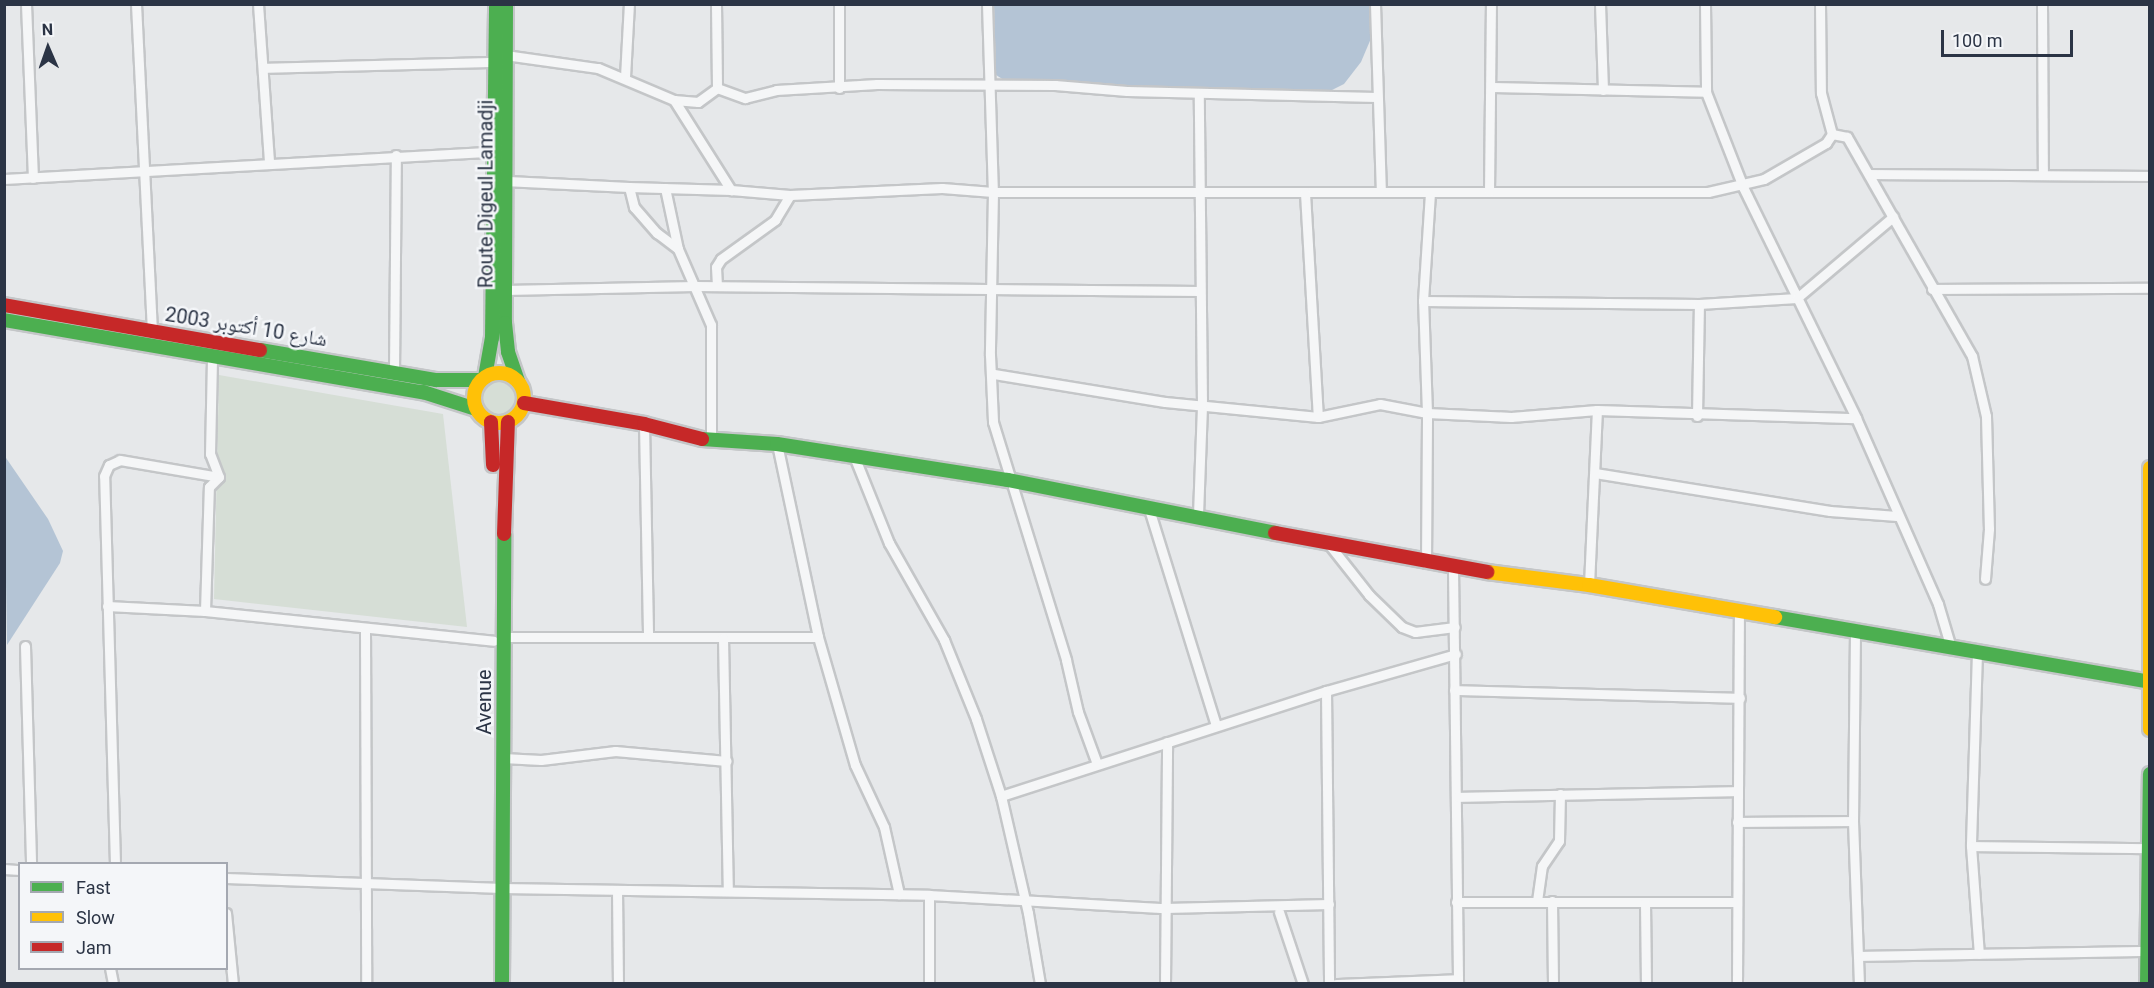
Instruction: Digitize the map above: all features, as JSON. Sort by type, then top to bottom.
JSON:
[{"type":"main road","points":[[496,4],[500,58]]},
{"type":"main road","name":"Route Digeul Lamadji","points":[[506,4],[500,58],[499,151],[506,180],[505,290],[508,352],[518,381]]},
{"type":"main road","points":[[483,378],[506,374],[518,381],[525,403],[521,411],[508,422],[491,422],[476,409],[474,394],[483,378],[492,338],[499,151]]},
{"type":"main road","name":"شارع 10 أكتوبر 2003","points":[[4,305],[453,382],[483,378]]},
{"type":"main road","name":"شارع 10 أكتوبر 2003","points":[[4,320],[444,396],[476,409]]},
{"type":"main road","points":[[525,403],[644,424],[711,441],[777,444],[1008,480],[1149,509],[1198,515],[1453,568],[1589,585],[2149,682]]},
{"type":"main road","points":[[491,422],[498,639],[497,888],[493,984]]},
{"type":"main road","name":"Avenue","points":[[502,984],[497,888],[503,758],[498,639],[504,450],[508,422]]},
{"type":"main road","points":[[2150,468],[2150,729]]},
{"type":"main road","points":[[2147,984],[2149,951],[2146,848],[2149,831],[2150,774]]},
{"type":"street","points":[[26,4],[33,178]]},
{"type":"street","points":[[136,4],[142,171],[152,332]]},
{"type":"street","points":[[258,4],[269,162]]},
{"type":"street","points":[[625,76],[629,4]]},
{"type":"street","points":[[716,4],[717,88]]},
{"type":"street","points":[[839,4],[839,88]]},
{"type":"street","points":[[987,4],[993,192],[990,355],[994,374],[993,422],[1008,480],[1096,764]]},
{"type":"street","points":[[1375,4],[1376,97],[1381,191]]},
{"type":"street","points":[[1489,192],[1488,135],[1493,87],[1491,4]]},
{"type":"street","points":[[1600,4],[1603,90]]},
{"type":"street","points":[[1705,4],[1706,92],[1743,187],[1856,418],[1897,516],[1938,604],[1951,648]]},
{"type":"street","points":[[506,180],[731,190],[790,195],[878,189],[993,192],[1198,190],[1305,193],[1381,191],[1616,194],[1743,187],[1764,179],[1826,143],[1832,134],[1821,93],[1820,4]]},
{"type":"street","points":[[2042,4],[2043,174]]},
{"type":"street","points":[[263,68],[500,58],[562,60],[625,76],[674,100],[698,102],[717,88]]},
{"type":"street","points":[[717,88],[745,98],[776,90],[877,84],[989,85],[1376,97]]},
{"type":"street","points":[[1493,87],[1706,92]]},
{"type":"street","points":[[1198,93],[1198,291],[1202,404],[1198,515]]},
{"type":"street","points":[[674,100],[731,190]]},
{"type":"street","points":[[1832,134],[1847,137],[1972,356],[1982,388],[1989,529],[1985,579]]},
{"type":"street","points":[[4,179],[269,162],[499,151]]},
{"type":"street","points":[[394,372],[396,155]]},
{"type":"street","points":[[1869,174],[2150,176]]},
{"type":"street","points":[[628,187],[634,207],[657,233],[678,249]]},
{"type":"street","points":[[665,188],[678,249],[711,325],[711,441]]},
{"type":"street","points":[[1426,562],[1427,413],[1423,301],[1430,192]]},
{"type":"street","points":[[1305,193],[1318,417]]},
{"type":"street","points":[[717,286],[716,267],[720,259],[775,220],[790,195]]},
{"type":"street","points":[[1423,301],[1699,304],[1797,298],[1893,217]]},
{"type":"street","points":[[505,290],[717,286],[1198,291]]},
{"type":"street","points":[[1932,289],[2150,288]]},
{"type":"street","points":[[1697,416],[1699,304]]},
{"type":"street","points":[[212,355],[210,454],[219,477]]},
{"type":"street","points":[[994,374],[1165,402],[1318,417],[1380,404],[1427,413],[1511,417],[1597,410],[1697,416],[1856,418]]},
{"type":"street","points":[[1589,585],[1597,410]]},
{"type":"street","points":[[644,424],[648,637]]},
{"type":"street","points":[[777,444],[818,637],[855,765],[884,827],[899,894]]},
{"type":"street","points":[[854,456],[889,543],[944,640],[976,719],[1001,796],[1026,900],[1040,984]]},
{"type":"street","points":[[116,862],[104,476],[109,465],[120,460],[219,477]]},
{"type":"street","points":[[1595,473],[1830,511],[1897,516]]},
{"type":"street","points":[[205,611],[209,487],[219,477]]},
{"type":"street","points":[[1149,509],[1216,725]]},
{"type":"street","points":[[1327,543],[1369,595],[1402,627],[1415,632],[1455,627]]},
{"type":"street","points":[[1336,984],[1458,981],[1456,902],[1458,797],[1453,568]]},
{"type":"street","points":[[107,606],[205,611],[365,629],[498,639],[818,637]]},
{"type":"street","points":[[1737,984],[1735,902],[1740,698],[1739,611]]},
{"type":"street","points":[[365,629],[366,984]]},
{"type":"street","points":[[1855,632],[1853,820],[1860,956],[1859,984]]},
{"type":"street","points":[[723,638],[728,890]]},
{"type":"street","points":[[25,646],[31,862]]},
{"type":"street","points":[[1977,652],[1971,846],[1979,954]]},
{"type":"street","points":[[1001,796],[1216,725],[1456,654]]},
{"type":"street","points":[[1455,690],[1740,698]]},
{"type":"street","points":[[1326,692],[1329,984]]},
{"type":"street","points":[[1165,984],[1167,742]]},
{"type":"street","points":[[503,758],[561,759],[615,751],[727,761]]},
{"type":"street","points":[[1458,797],[1738,791]]},
{"type":"street","points":[[1537,901],[1542,866],[1559,841],[1560,794]]},
{"type":"street","points":[[1737,822],[1853,820]]},
{"type":"street","points":[[1971,846],[2146,848]]},
{"type":"street","points":[[228,878],[366,881],[497,888],[899,894],[1165,908],[1329,904]]},
{"type":"street","points":[[617,890],[618,984]]},
{"type":"street","points":[[929,895],[929,984]]},
{"type":"street","points":[[1552,901],[1553,984]]},
{"type":"street","points":[[1456,902],[1735,902]]},
{"type":"street","points":[[1645,903],[1646,984]]},
{"type":"street","points":[[1278,912],[1303,984]]},
{"type":"street","points":[[228,933],[233,984]]},
{"type":"street","points":[[1860,956],[2149,951]]},
{"type":"shaded area","points":[[219,375],[443,414],[467,627],[214,599]]},
{"type":"shaded area","points":[[498,382],[510,387],[515,399],[510,411],[498,416],[486,411],[481,399],[486,387]]},
{"type":"water","points":[[1373,4],[1372,36],[1361,62],[1344,84],[1324,94],[1145,89],[1004,80],[996,75],[994,5]]},
{"type":"water","points":[[4,455],[48,519],[63,551],[60,563],[7,645]]},
{"type":"traffic: fast","points":[[485,377],[492,338],[496,4]]},
{"type":"traffic: fast","points":[[506,4],[505,323],[508,352],[518,381]]},
{"type":"traffic: fast","points":[[4,320],[423,392],[476,409]]},
{"type":"traffic: fast","points":[[260,350],[436,380],[481,380]]},
{"type":"traffic: fast","points":[[702,439],[777,444],[1008,480],[1275,533]]},
{"type":"traffic: fast","points":[[502,984],[504,534]]},
{"type":"traffic: fast","points":[[1775,617],[2150,682]]},
{"type":"traffic: fast","points":[[2147,984],[2150,774]]},
{"type":"traffic: slow","points":[[494,373],[504,373],[517,380],[524,393],[524,398],[524,403],[517,416],[504,423],[494,423],[485,419],[478,412],[474,403],[474,393],[478,384],[485,377],[494,373]]},
{"type":"traffic: slow","points":[[2150,468],[2150,729]]},
{"type":"traffic: slow","points":[[1487,572],[1589,585],[1775,617]]},
{"type":"traffic: jam","points":[[4,305],[260,350]]},
{"type":"traffic: jam","points":[[524,403],[644,424],[702,439]]},
{"type":"traffic: jam","points":[[491,422],[493,465]]},
{"type":"traffic: jam","points":[[504,534],[508,422]]},
{"type":"traffic: jam","points":[[1275,533],[1487,572]]}]
